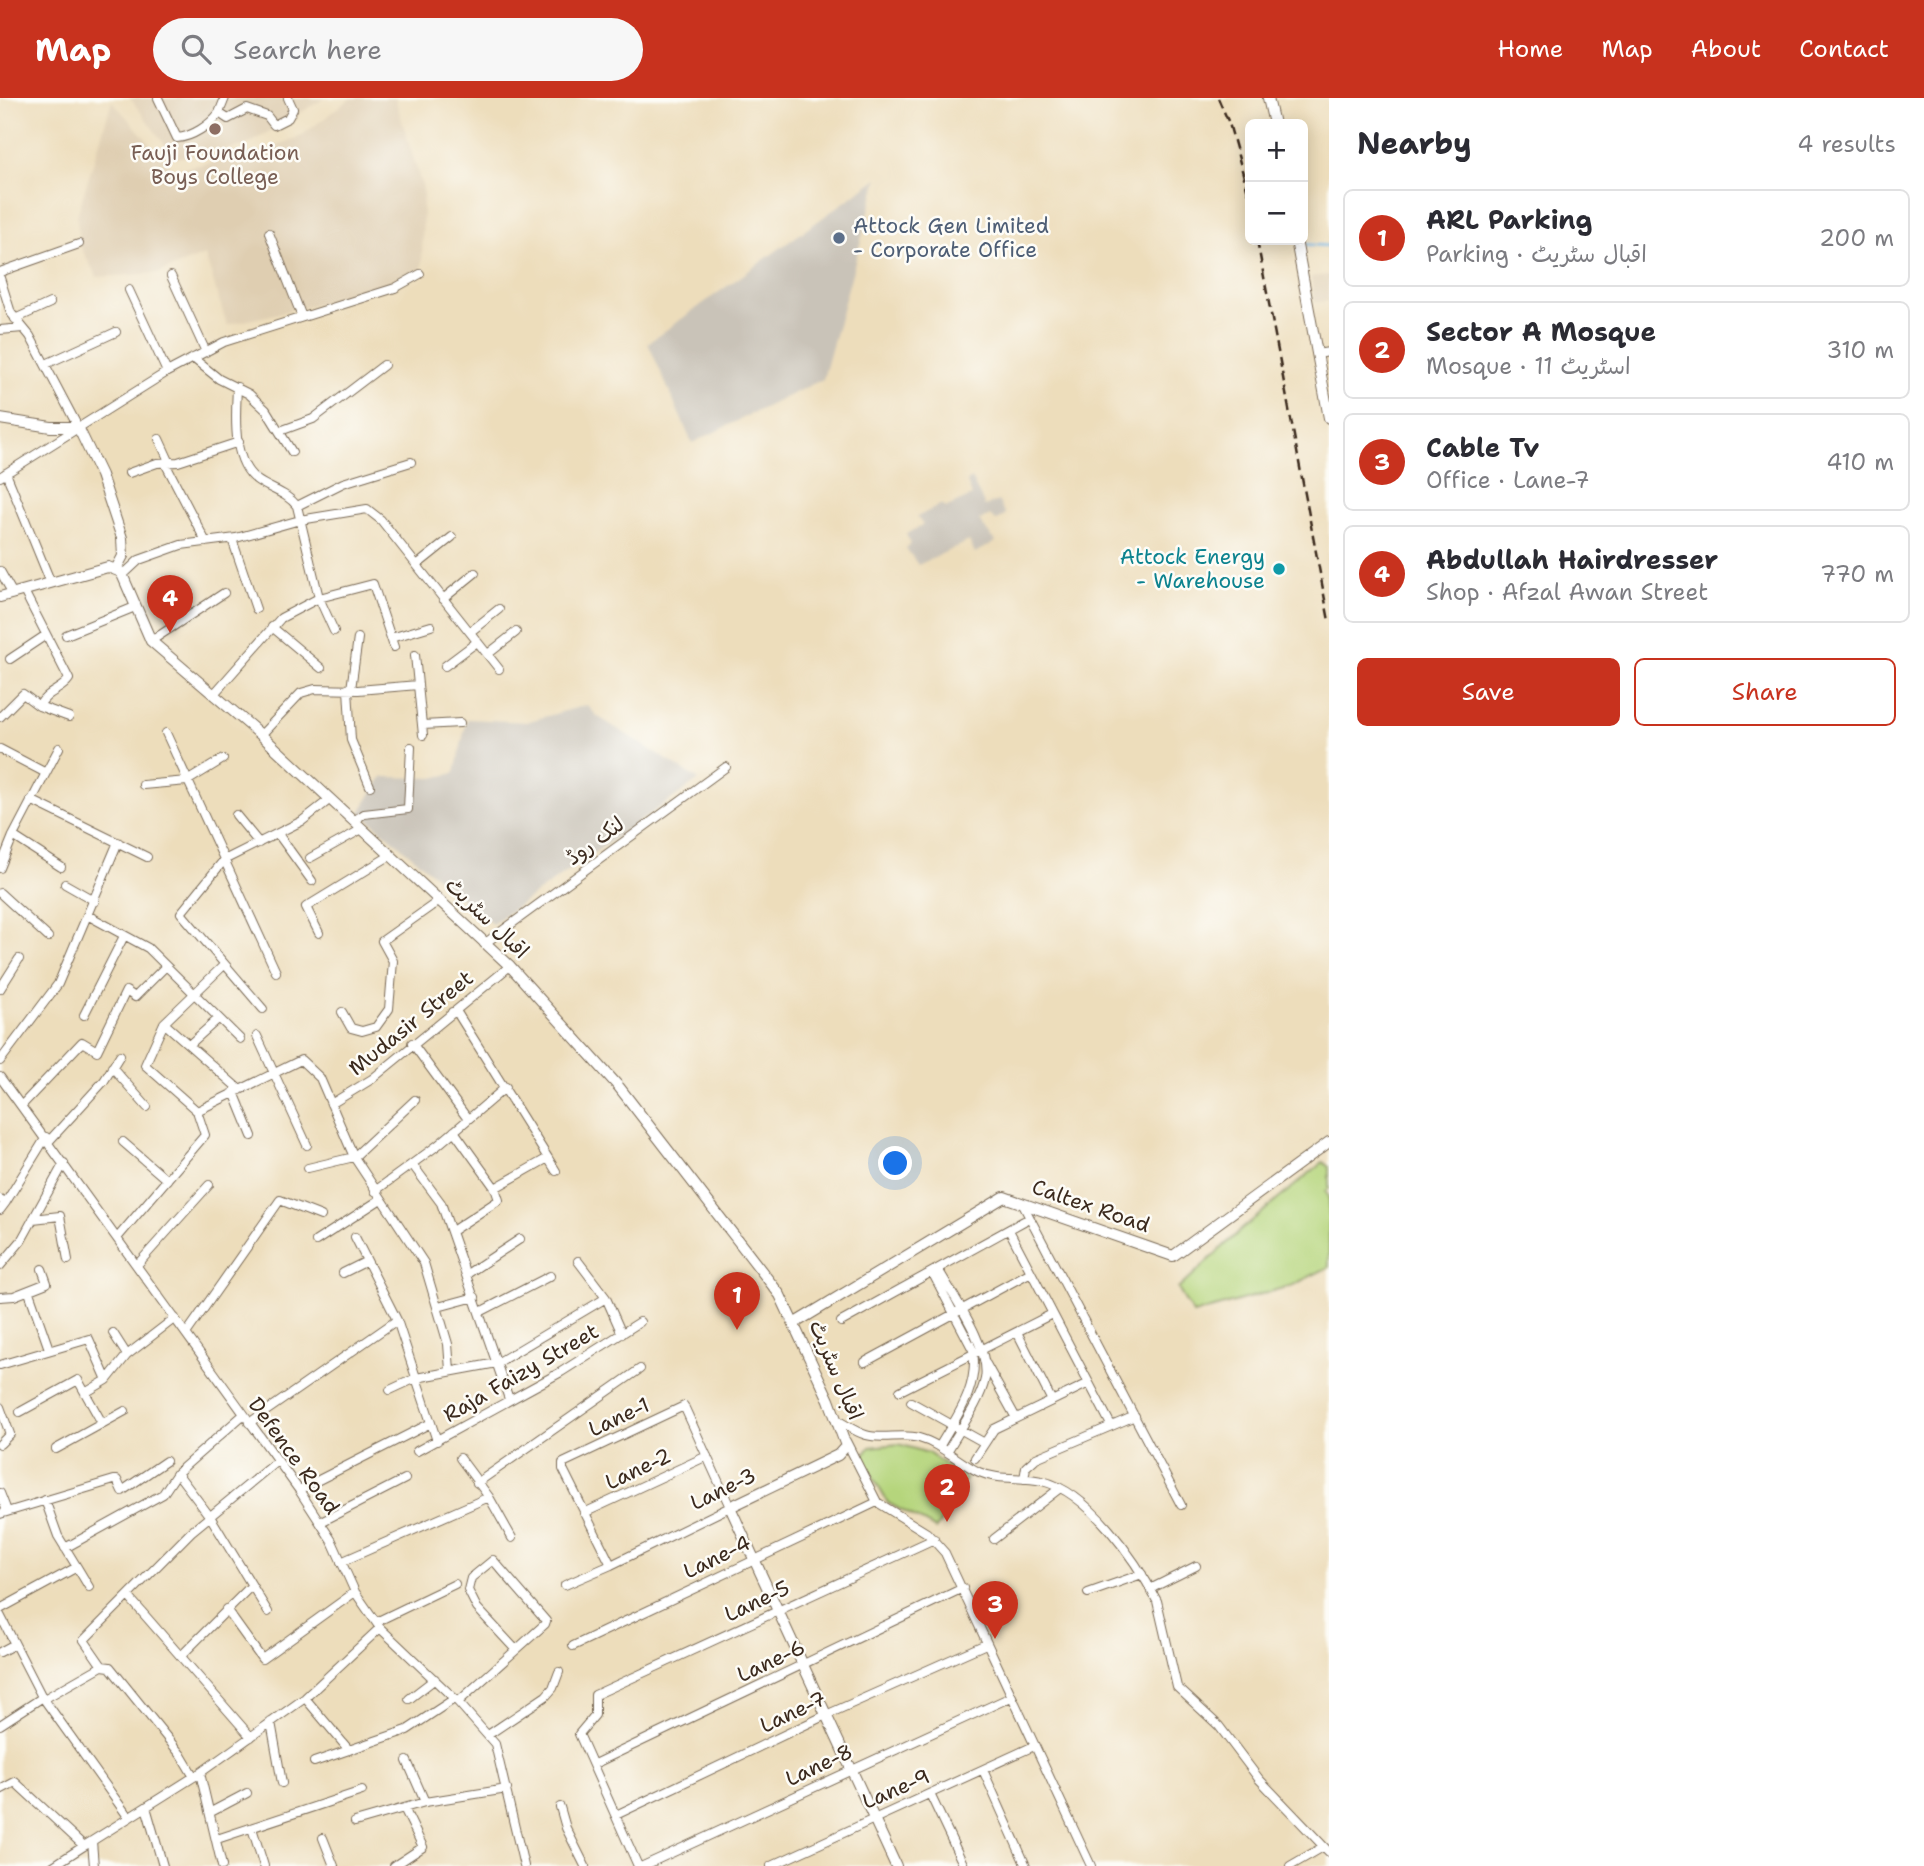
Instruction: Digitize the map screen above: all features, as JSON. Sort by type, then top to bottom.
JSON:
[{"type":"street","points":[[158,98],[177,138],[204,127],[219,113],[225,98]]},
{"type":"street","points":[[219,113],[228,119],[247,109],[267,116],[274,125],[279,124],[288,118],[293,109],[288,98]]},
{"type":"street","points":[[1268,98],[1273,119]]},
{"type":"street","points":[[269,233],[302,317]]},
{"type":"street","points":[[79,244],[0,275],[2,297],[46,364],[101,475],[122,538],[120,572]]},
{"type":"street","points":[[1297,245],[1326,390],[1329,418]]},
{"type":"street","points":[[51,583],[3,475],[167,372],[224,342],[395,288],[420,274]]},
{"type":"street","points":[[171,276],[206,352]]},
{"type":"street","points":[[129,290],[167,372]]},
{"type":"street","points":[[15,319],[50,303]]},
{"type":"street","points":[[0,330],[23,328]]},
{"type":"street","points":[[46,364],[116,332]]},
{"type":"street","points":[[1317,354],[1329,352]]},
{"type":"street","points":[[193,358],[266,410],[292,452]]},
{"type":"street","points":[[280,431],[313,419],[384,365]]},
{"type":"street","points":[[237,387],[235,430],[239,442],[254,477],[289,495],[298,506],[319,598],[334,631]]},
{"type":"street","points":[[1,417],[51,427],[78,427]]},
{"type":"street","points":[[159,439],[206,542]]},
{"type":"street","points":[[129,473],[239,442]]},
{"type":"street","points":[[298,506],[343,483],[411,462]]},
{"type":"street","points":[[120,572],[159,551],[232,539],[300,520],[367,509],[382,520],[499,668]]},
{"type":"street","points":[[417,565],[452,537]]},
{"type":"street","points":[[232,539],[256,609]]},
{"type":"street","points":[[0,597],[108,567],[120,572]]},
{"type":"street","points":[[0,571],[19,592],[69,679],[66,684],[46,694],[39,706]]},
{"type":"street","name":"اقبال سٹریٹ","points":[[120,572],[151,641],[261,735],[510,966],[619,1087],[780,1295],[795,1322],[846,1441]]},
{"type":"street","points":[[443,599],[475,573]]},
{"type":"street","points":[[213,695],[281,618],[319,598],[373,584],[394,647]]},
{"type":"street","points":[[151,641],[224,593]]},
{"type":"street","points":[[66,635],[135,607]]},
{"type":"street","points":[[470,632],[499,609]]},
{"type":"street","points":[[391,638],[431,626]]},
{"type":"street","points":[[272,627],[321,667]]},
{"type":"street","points":[[488,654],[516,632]]},
{"type":"street","points":[[10,659],[46,635]]},
{"type":"street","points":[[358,638],[349,689],[351,740],[370,786]]},
{"type":"street","points":[[444,666],[477,642]]},
{"type":"street","points":[[415,654],[423,735]]},
{"type":"street","points":[[261,735],[301,694],[314,689],[418,685]]},
{"type":"street","points":[[0,717],[23,694],[39,706],[69,718]]},
{"type":"street","points":[[423,725],[460,723]]},
{"type":"street","points":[[166,733],[276,972]]},
{"type":"street","points":[[353,821],[364,814],[408,809],[411,747]]},
{"type":"street","points":[[0,868],[13,836],[59,748]]},
{"type":"street","points":[[0,749],[46,773]]},
{"type":"street","points":[[143,785],[187,781],[223,759]]},
{"type":"street","name":"لنک روڈ","points":[[484,944],[726,767]]},
{"type":"street","points":[[32,800],[147,857]]},
{"type":"street","points":[[263,1009],[181,913],[225,860],[302,821],[329,800]]},
{"type":"street","points":[[236,815],[259,843]]},
{"type":"street","points":[[310,858],[362,829]]},
{"type":"street","points":[[278,834],[312,881]]},
{"type":"street","points":[[13,836],[61,867]]},
{"type":"street","points":[[0,1061],[58,985],[118,842]]},
{"type":"street","points":[[319,933],[306,907],[391,855]]},
{"type":"street","points":[[65,884],[95,901]]},
{"type":"street","points":[[0,893],[48,937]]},
{"type":"street","points":[[342,1012],[351,1028],[362,1031],[376,1027],[389,1009],[393,961],[382,941],[440,900]]},
{"type":"street","points":[[89,916],[148,948],[240,1039]]},
{"type":"street","points":[[84,1015],[124,936]]},
{"type":"street","points":[[0,989],[19,959]]},
{"type":"street","points":[[118,1237],[205,1135],[197,1111],[145,1065],[164,1023],[224,965]]},
{"type":"street","points":[[22,1105],[82,1042],[97,1051],[126,991],[135,997],[166,966]]},
{"type":"street","name":"Mudasir Street","points":[[331,1104],[372,1079],[412,1043],[510,966]]},
{"type":"street","points":[[452,1012],[458,1014],[506,1087],[556,1171]]},
{"type":"street","points":[[190,1045],[218,1019]]},
{"type":"street","points":[[164,1023],[237,1091],[252,1136]]},
{"type":"street","points":[[257,1036],[276,1072],[307,1145]]},
{"type":"street","points":[[412,1043],[467,1118]]},
{"type":"street","points":[[2,1203],[47,1139],[104,1081],[120,1055]]},
{"type":"street","points":[[197,1111],[301,1060],[320,1078],[354,1157],[424,1263],[448,1343],[450,1370]]},
{"type":"street","points":[[112,1067],[147,1107]]},
{"type":"street","name":"Defence Road","points":[[1,1080],[47,1139],[299,1490],[321,1522],[355,1592],[378,1625],[456,1700],[495,1744],[524,1866]]},
{"type":"street","points":[[375,1191],[454,1131],[506,1087]]},
{"type":"street","points":[[308,1168],[354,1157],[415,1100]]},
{"type":"street","points":[[452,1231],[499,1200],[495,1188],[454,1131]]},
{"type":"street","points":[[123,1142],[167,1180]]},
{"type":"street","name":"Caltex Road","points":[[795,1322],[1004,1196],[1173,1256],[1329,1142]]},
{"type":"street","points":[[495,1188],[548,1158]]},
{"type":"street","points":[[0,1266],[21,1241],[64,1163]]},
{"type":"street","points":[[412,1164],[441,1203],[509,1399]]},
{"type":"street","points":[[137,1265],[209,1185]]},
{"type":"street","points":[[316,1241],[381,1199]]},
{"type":"street","points":[[186,1334],[281,1200],[321,1216]]},
{"type":"street","points":[[1022,1203],[1181,1505]]},
{"type":"street","points":[[33,1219],[60,1216],[68,1260]]},
{"type":"street","points":[[841,1322],[1024,1221]]},
{"type":"street","points":[[1009,1230],[1111,1425]]},
{"type":"street","points":[[355,1237],[397,1320],[437,1441]]},
{"type":"street","points":[[467,1274],[520,1239]]},
{"type":"street","points":[[343,1273],[367,1261]]},
{"type":"street","points":[[578,1261],[606,1298],[622,1334]]},
{"type":"street","points":[[0,1297],[29,1292],[47,1283],[42,1269]]},
{"type":"street","points":[[935,1271],[1016,1418]]},
{"type":"street","points":[[865,1362],[1031,1272]]},
{"type":"street","points":[[481,1312],[550,1276]]},
{"type":"street","points":[[29,1292],[49,1349]]},
{"type":"street","points":[[438,1307],[475,1297]]},
{"type":"street","points":[[390,1390],[416,1378],[497,1363],[606,1298]]},
{"type":"street","points":[[900,1391],[1052,1314]]},
{"type":"street","points":[[85,1393],[107,1380],[127,1354],[175,1318]]},
{"type":"street","points":[[249,1423],[397,1320]]},
{"type":"street","name":"Raja Faizy Street","points":[[417,1451],[561,1372],[640,1322]]},
{"type":"street","points":[[1017,1332],[1052,1401]]},
{"type":"street","points":[[113,1334],[127,1354]]},
{"type":"street","points":[[0,1365],[89,1339],[107,1380]]},
{"type":"street","points":[[956,1427],[972,1387],[978,1351]]},
{"type":"street","points":[[943,1450],[985,1380],[984,1362]]},
{"type":"street","points":[[477,1483],[640,1369]]},
{"type":"street","points":[[20,1412],[78,1380],[102,1423]]},
{"type":"street","points":[[975,1458],[994,1429],[1089,1383]]},
{"type":"street","points":[[911,1402],[983,1443]]},
{"type":"street","name":"Lane-1","points":[[584,1513],[563,1469],[563,1463],[569,1459],[684,1406],[707,1456]]},
{"type":"street","points":[[0,1407],[10,1434],[0,1444]]},
{"type":"street","points":[[56,1449],[124,1411]]},
{"type":"street","points":[[65,1548],[163,1494],[177,1473],[243,1415]]},
{"type":"street","points":[[1024,1479],[1026,1467],[1036,1458],[1135,1416]]},
{"type":"street","points":[[837,1420],[866,1435],[914,1437],[993,1477],[1024,1479],[1060,1488],[1088,1508],[1142,1574],[1157,1601],[1177,1687],[1219,1727],[1259,1779],[1326,1850],[1290,1866]]},
{"type":"street","points":[[299,1490],[431,1423]]},
{"type":"street","points":[[846,1441],[877,1502],[934,1539],[963,1588],[986,1644],[1091,1866]]},
{"type":"street","name":"Lane-3","points":[[565,1585],[838,1455],[844,1449],[846,1441]]},
{"type":"street","points":[[707,1456],[895,1866]]},
{"type":"street","name":"Lane-2","points":[[584,1513],[707,1456]]},
{"type":"street","points":[[460,1458],[489,1497],[512,1538]]},
{"type":"street","points":[[0,1493],[4,1513],[114,1480],[117,1480],[122,1491],[166,1461]]},
{"type":"street","points":[[222,1866],[211,1812],[197,1775],[113,1669],[102,1666],[83,1640],[191,1532],[278,1461]]},
{"type":"street","points":[[177,1473],[211,1518],[268,1612]]},
{"type":"street","points":[[321,1522],[405,1479]]},
{"type":"street","points":[[993,1539],[1060,1488]]},
{"type":"street","points":[[341,1562],[489,1497]]},
{"type":"street","points":[[45,1500],[65,1548],[89,1587]]},
{"type":"street","name":"Lane-4","points":[[573,1646],[877,1502]]},
{"type":"street","points":[[584,1513],[611,1565]]},
{"type":"street","name":"Lane-5","points":[[594,1764],[579,1734],[595,1715],[595,1695],[934,1539]]},
{"type":"street","points":[[314,1762],[407,1730],[456,1700],[516,1650],[547,1621],[493,1560],[471,1578],[468,1590],[477,1608],[516,1650]]},
{"type":"street","points":[[1150,1589],[1196,1566]]},
{"type":"street","points":[[0,1609],[77,1567]]},
{"type":"street","points":[[1088,1593],[1142,1574]]},
{"type":"street","points":[[53,1866],[197,1775],[305,1698],[378,1625],[455,1584]]},
{"type":"street","points":[[181,1656],[251,1586]]},
{"type":"street","name":"Lane-6","points":[[594,1764],[963,1588]]},
{"type":"street","points":[[226,1609],[262,1659],[355,1592]]},
{"type":"street","points":[[128,1596],[250,1737]]},
{"type":"street","points":[[0,1615],[13,1645],[69,1739],[129,1818]]},
{"type":"street","name":"Lane-7","points":[[616,1815],[826,1715],[986,1644]]},
{"type":"street","points":[[0,1652],[13,1645]]},
{"type":"street","points":[[0,1725],[102,1666]]},
{"type":"street","points":[[488,1735],[546,1696],[553,1688],[559,1672]]},
{"type":"street","points":[[408,1699],[435,1679]]},
{"type":"street","name":"Lane-8","points":[[640,1866],[1011,1697]]},
{"type":"street","points":[[305,1698],[349,1750]]},
{"type":"street","points":[[271,1722],[282,1783]]},
{"type":"street","name":"Lane-9","points":[[771,1866],[873,1817],[1034,1746]]},
{"type":"street","points":[[407,1761],[425,1801]]},
{"type":"street","points":[[594,1764],[640,1866]]},
{"type":"street","points":[[983,1770],[1026,1866]]},
{"type":"street","points":[[0,1790],[15,1782],[88,1843],[94,1866]]},
{"type":"street","points":[[355,1822],[425,1801],[507,1789]]},
{"type":"street","points":[[217,1839],[362,1791]]},
{"type":"street","points":[[211,1812],[247,1793]]},
{"type":"street","points":[[930,1794],[964,1866]]},
{"type":"street","points":[[146,1807],[163,1866]]},
{"type":"street","points":[[561,1807],[566,1828],[585,1866]]},
{"type":"street","points":[[394,1866],[423,1847],[404,1808]]},
{"type":"street","points":[[252,1828],[264,1866]]},
{"type":"street","points":[[323,1838],[331,1865]]},
{"type":"shaded area","name":"Fauji Foundation Boys College","points":[[130,98],[325,98],[245,146],[175,158]]},
{"type":"shaded area","points":[[351,98],[395,98],[423,189],[422,270],[383,289],[227,325],[205,255],[159,273],[97,277],[79,244],[77,216],[112,101],[174,170],[255,154],[301,136]]},
{"type":"shaded area","points":[[878,178],[823,379],[692,443],[648,343]]},
{"type":"shaded area","points":[[1329,275],[1329,301],[1314,302],[1311,277]]},
{"type":"shaded area","points":[[971,478],[985,506],[998,501],[1006,514],[996,521],[990,515],[979,521],[996,542],[975,553],[969,541],[918,565],[906,548],[911,544],[906,534],[923,525],[917,517],[942,504],[945,508],[972,496],[967,482]]},
{"type":"shaded area","points":[[587,705],[597,716],[699,780],[492,924],[360,812],[382,777],[433,778],[455,773],[467,719],[526,722]]},
{"type":"green space","points":[[1323,1162],[1329,1167],[1329,1189],[1326,1191],[1329,1198],[1329,1267],[1293,1285],[1193,1314],[1178,1289],[1241,1230]]},
{"type":"green space","points":[[899,1444],[928,1453],[966,1479],[936,1529],[888,1503],[862,1458],[870,1447]]},
{"type":"waterway","points":[[1308,245],[1329,246]]},
{"type":"railway","points":[[1218,98],[1229,123],[1245,182]]},
{"type":"railway","points":[[1258,245],[1329,621]]},
{"type":"place","name":"Fauji Foundation Boys College","points":[[215,129]]},
{"type":"place","name":"Attock Gen Limited - Corporate Office","points":[[839,238]]},
{"type":"place","name":"Attock Energy - Warehouse","points":[[1279,569]]},
{"type":"place","name":"Abdullah Hairdresser","points":[[170,633]]},
{"type":"place","name":"ARL Parking","points":[[737,1330]]},
{"type":"place","name":"Sector A Mosque","points":[[947,1522]]},
{"type":"place","name":"Cable Tv","points":[[995,1639]]}]
